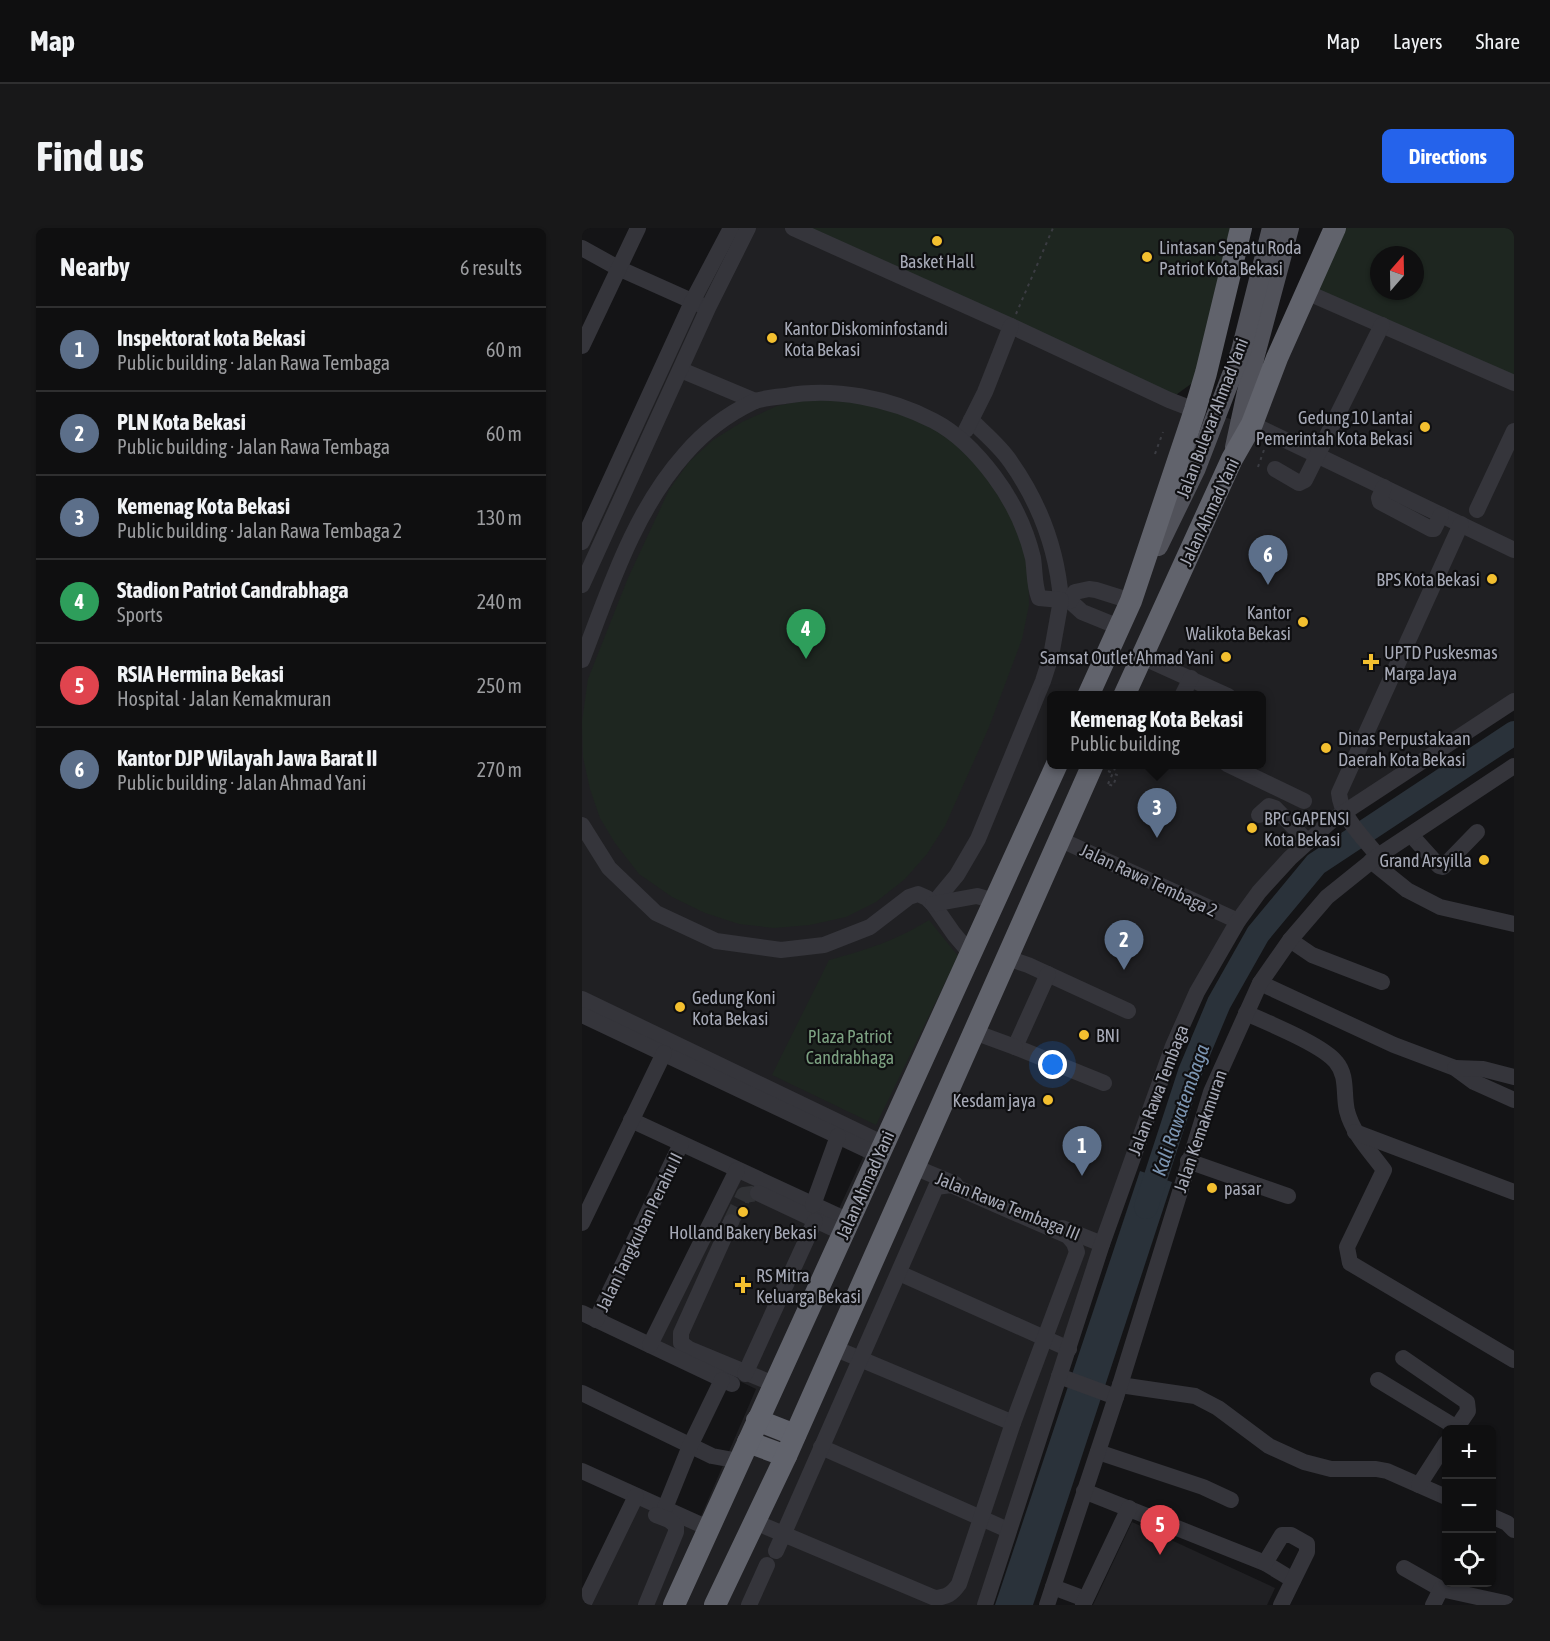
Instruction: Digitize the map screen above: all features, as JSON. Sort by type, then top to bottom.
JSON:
[{"type":"highway","points":[[1090,691],[1131,601],[1195,410],[1241,228]]},
{"type":"highway","name":"Jalan Ahmad Yani","points":[[1126,691],[1233,459],[1252,424],[1335,228]]},
{"type":"highway","name":"Jalan Ahmad Yani","points":[[674,1605],[1055,769]]},
{"type":"highway","name":"Jalan Ahmad Yani","points":[[715,1605],[786,1456],[1091,769]]},
{"type":"highway","points":[[757,1420],[795,1435]]},
{"type":"highway","points":[[743,1451],[786,1456]]},
{"type":"main road","name":"Jalan Bulevar Ahmad Yani","points":[[1233,459],[1248,353],[1272,228]]},
{"type":"main road","name":"Jalan Bulevar Ahmad Yani","points":[[1131,601],[1196,468],[1248,353],[1289,228]]},
{"type":"street","points":[[583,341],[638,228]]},
{"type":"street","points":[[582,542],[700,305],[731,228]]},
{"type":"street","points":[[582,585],[681,370],[700,305],[748,228]]},
{"type":"street","points":[[792,228],[1195,410]]},
{"type":"street","points":[[582,248],[618,268],[700,305]]},
{"type":"street","points":[[1306,292],[1514,383]]},
{"type":"street","points":[[1275,470],[1299,483],[1305,480],[1382,325]]},
{"type":"street","points":[[961,441],[985,392],[1011,326]]},
{"type":"street","points":[[681,370],[755,401]]},
{"type":"street","points":[[582,660],[630,541],[660,485],[686,453],[715,426],[755,401],[805,392],[850,394],[888,403],[934,422],[961,441],[995,477],[1023,525],[1033,559],[1039,598],[1066,600],[1082,612],[1119,627]]},
{"type":"street","points":[[933,904],[957,875],[978,839],[1043,681],[1066,600],[1055,554],[1035,502],[1009,459],[971,420]]},
{"type":"street","points":[[1252,424],[1514,550]]},
{"type":"street","points":[[1477,510],[1514,431]]},
{"type":"street","points":[[1461,524],[1340,793],[1340,803],[1374,856],[1407,890],[1440,907],[1514,924]]},
{"type":"street","points":[[1066,600],[1075,592],[1089,589],[1131,601]]},
{"type":"street","points":[[1142,657],[1218,691]]},
{"type":"street","points":[[1184,691],[1191,678]]},
{"type":"street","name":"Jalan Rawa Tembaga","points":[[985,1605],[1008,1530],[1064,1378],[1069,1349],[1102,1244],[1173,1046],[1197,993],[1238,921],[1270,880],[1331,821],[1346,815],[1514,701]]},
{"type":"street","name":"Jalan Kemakmuran","points":[[1047,1605],[1098,1452],[1211,1092],[1260,983],[1290,940],[1327,897],[1374,856],[1411,835],[1514,766]]},
{"type":"street","points":[[1236,769],[1304,801]]},
{"type":"street","points":[[1259,815],[1269,806],[1275,807],[1308,842]]},
{"type":"street","points":[[582,825],[609,868],[656,913],[716,941],[781,950],[824,945],[870,927],[909,897],[918,894],[933,904],[971,954]]},
{"type":"street","points":[[1411,835],[1439,866],[1443,867],[1477,832]]},
{"type":"street","name":"Jalan Rawa Tembaga 2","points":[[1059,839],[1238,921]]},
{"type":"street","points":[[933,904],[977,896],[995,901]]},
{"type":"street","points":[[1290,940],[1312,956],[1382,982]]},
{"type":"street","points":[[1007,958],[1128,1011]]},
{"type":"street","points":[[1015,1047],[1048,974]]},
{"type":"street","points":[[1260,983],[1394,1045],[1455,1068],[1474,1082],[1514,1100]]},
{"type":"street","points":[[586,1013],[881,1149]]},
{"type":"street","points":[[586,1013],[663,1056],[838,1136],[881,1149]]},
{"type":"street","points":[[1246,1013],[1327,1052],[1338,1063],[1345,1080],[1347,1112],[1354,1131],[1384,1170],[1347,1247],[1350,1263],[1514,1360]]},
{"type":"street","points":[[974,1032],[1104,1083]]},
{"type":"street","points":[[582,1223],[663,1056]]},
{"type":"street","points":[[1455,1068],[1483,1069],[1514,1077]]},
{"type":"street","points":[[632,1120],[737,1170],[814,1213]]},
{"type":"street","points":[[1354,1131],[1514,1192]]},
{"type":"street","points":[[745,1374],[814,1213],[838,1136]]},
{"type":"street","name":"Jalan Tangkuban Perahu II","points":[[589,1316],[681,1144]]},
{"type":"street","points":[[1188,1161],[1288,1196]]},
{"type":"street","name":"Jalan Rawa Tembaga III","points":[[914,1167],[1102,1244]]},
{"type":"street","points":[[650,1345],[737,1170]]},
{"type":"street","points":[[755,1522],[783,1534],[935,1598],[947,1597],[954,1592],[959,1584],[1013,1423],[1077,1252],[1068,1236],[951,1185],[936,1187],[862,1358],[821,1447],[783,1534],[776,1551]]},
{"type":"street","points":[[758,1193],[846,1227]]},
{"type":"street","points":[[731,1222],[681,1333],[681,1343],[689,1349],[745,1374],[774,1384]]},
{"type":"street","points":[[899,1273],[1069,1349]]},
{"type":"street","points":[[589,1316],[727,1382],[690,1446],[665,1508]]},
{"type":"street","points":[[834,1348],[1013,1423]]},
{"type":"street","points":[[1403,1358],[1467,1402],[1468,1411],[1459,1425]]},
{"type":"street","points":[[1064,1378],[1115,1392],[1195,1396],[1218,1408],[1269,1446],[1304,1462],[1331,1469],[1387,1471],[1442,1495]]},
{"type":"street","points":[[1378,1380],[1450,1425]]},
{"type":"street","points":[[582,1393],[712,1456],[743,1451]]},
{"type":"street","points":[[821,1447],[1008,1530]]},
{"type":"street","points":[[1419,1485],[1442,1449]]},
{"type":"street","points":[[1098,1452],[1203,1487],[1232,1500]]},
{"type":"street","points":[[584,1477],[633,1500],[676,1526],[676,1532],[646,1605]]},
{"type":"street","points":[[1084,1491],[1265,1563],[1293,1580]]},
{"type":"street","points":[[633,1500],[665,1508],[705,1535]]},
{"type":"street","points":[[583,1605],[633,1500]]},
{"type":"street","points":[[1053,1587],[1084,1602],[1129,1508]]},
{"type":"street","points":[[1496,1521],[1507,1523],[1514,1530]]},
{"type":"street","points":[[676,1532],[705,1535]]},
{"type":"street","points":[[1265,1563],[1282,1535],[1292,1535],[1307,1544],[1307,1552],[1281,1605]]},
{"type":"street","points":[[749,1605],[767,1565]]},
{"type":"street","points":[[1404,1568],[1441,1589],[1508,1605]]},
{"type":"street","points":[[1433,1605],[1441,1589]]},
{"type":"path","points":[[1011,326],[1053,228]]},
{"type":"path","points":[[1155,454],[1163,432]]},
{"type":"path","points":[[1258,467],[1266,445]]},
{"type":"path","points":[[1115,769],[1108,784],[1113,786],[1118,775]]},
{"type":"shaded area","points":[[731,228],[791,228],[1195,410],[1251,424],[1306,292],[1514,383],[1514,704],[1290,858],[1197,992],[986,1605],[584,1605],[632,1501],[695,1530],[756,1389],[656,1341],[737,1172],[835,1217],[864,1155],[582,1017],[582,542]]},
{"type":"shaded area","points":[[1140,1171],[1172,1182],[1033,1605],[995,1605]]},
{"type":"shaded area","points":[[1132,1522],[1275,1588],[1267,1605],[1093,1605]]},
{"type":"green space","points":[[793,228],[1241,228],[1206,373],[1169,400]]},
{"type":"green space","points":[[1335,228],[1514,228],[1514,383],[1316,296]]},
{"type":"green space","points":[[845,398],[907,411],[965,447],[1009,504],[1028,565],[1029,605],[1022,639],[989,727],[945,826],[927,854],[905,879],[876,902],[846,917],[810,925],[774,928],[739,924],[705,913],[672,897],[639,874],[615,843],[600,818],[590,789],[583,757],[582,722],[588,679],[628,578],[669,490],[689,462],[713,440],[742,422],[777,406],[811,399]]},
{"type":"green space","name":"Plaza Patriot Candrabhaga","points":[[929,920],[958,956],[876,1125],[772,1075],[829,960],[880,944]]},
{"type":"waterway","name":"Kali Rawatembaga","points":[[1146,1207],[1190,1072],[1219,1003],[1258,934],[1316,864],[1514,733]]},
{"type":"tunnel","points":[[731,1222],[744,1195],[758,1193]]},
{"type":"place","name":"Basket Hall","points":[[937,241]]},
{"type":"place","name":"Lintasan Sepatu Roda Patriot Kota Bekasi","points":[[1147,257]]},
{"type":"place","name":"Kantor Diskominfostandi Kota Bekasi","points":[[772,338]]},
{"type":"place","name":"Gedung 10 Lantai Pemerintah Kota Bekasi","points":[[1425,427]]},
{"type":"place","name":"BPS Kota Bekasi","points":[[1492,579]]},
{"type":"place","name":"Kantor DJP Wilayah Jawa Barat II","points":[[1268,585]]},
{"type":"place","name":"Kantor Walikota Bekasi","points":[[1303,622]]},
{"type":"place","name":"Samsat Outlet Ahmad Yani","points":[[1226,657]]},
{"type":"place","name":"Stadion Patriot Candrabhaga","points":[[806,659]]},
{"type":"place","name":"UPTD Puskesmas Marga Jaya","points":[[1371,662]]},
{"type":"place","name":"Dinas Perpustakaan Daerah Kota Bekasi","points":[[1326,748]]},
{"type":"place","name":"BPC GAPENSI Kota Bekasi","points":[[1252,828]]},
{"type":"place","name":"Kemenag Kota Bekasi","points":[[1157,838]]},
{"type":"place","name":"Grand Arsyilla","points":[[1484,860]]},
{"type":"place","name":"PLN Kota Bekasi","points":[[1124,970]]},
{"type":"place","name":"Gedung Koni Kota Bekasi","points":[[680,1007]]},
{"type":"place","name":"BNI","points":[[1084,1035]]},
{"type":"place","name":"Kesdam jaya","points":[[1048,1100]]},
{"type":"place","name":"Inspektorat kota Bekasi","points":[[1082,1176]]},
{"type":"place","name":"pasar","points":[[1212,1188]]},
{"type":"place","name":"Holland Bakery Bekasi","points":[[743,1212]]},
{"type":"place","name":"RS Mitra Keluarga Bekasi","points":[[743,1285]]},
{"type":"place","name":"RSIA Hermina Bekasi","points":[[1160,1555]]}]
